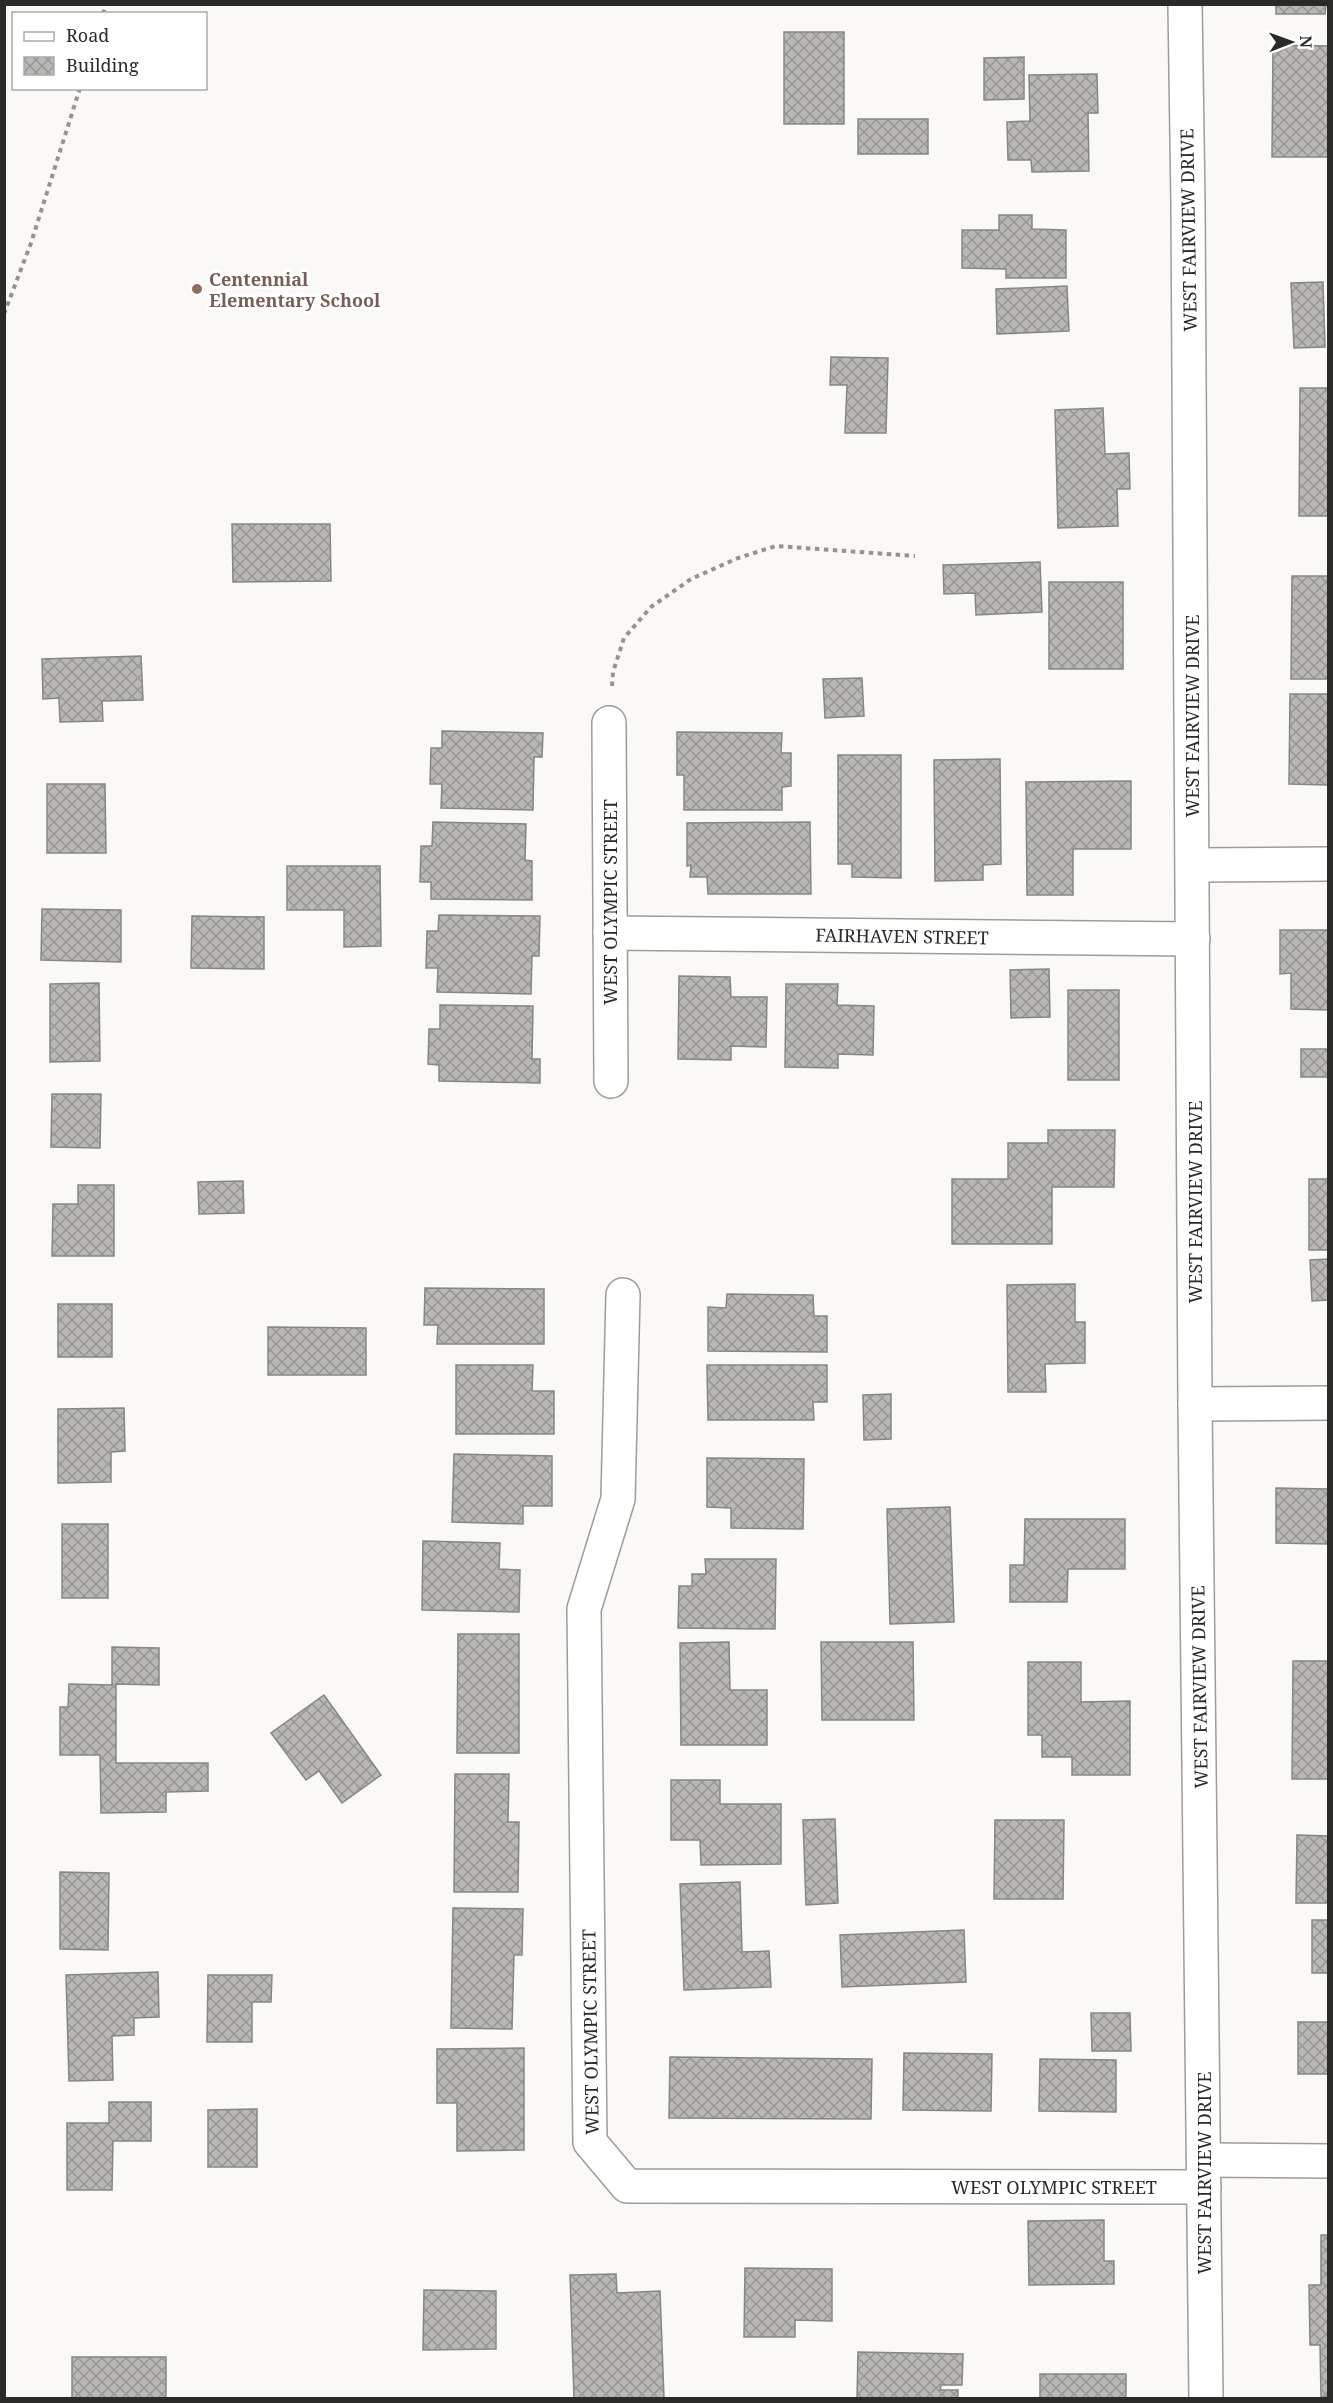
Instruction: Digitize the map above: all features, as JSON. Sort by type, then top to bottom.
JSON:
[{"type":"street","name":"WEST FAIRVIEW DRIVE","points":[[1185,4],[1206,2398]]},
{"type":"street","name":"WEST OLYMPIC STREET","points":[[609,723],[611,1081]]},
{"type":"street","points":[[1193,865],[1329,864]]},
{"type":"street","name":"FAIRHAVEN STREET","points":[[610,933],[1193,939]]},
{"type":"street","name":"WEST OLYMPIC STREET","points":[[623,1294],[618,1498],[584,1608],[590,2142],[627,2186],[1204,2174],[1329,2161]]},
{"type":"street","points":[[1196,1404],[1329,1403]]},
{"type":"path","points":[[4,314],[32,243],[79,90]]},
{"type":"path","points":[[609,723],[613,672],[624,638],[651,607],[691,579],[738,558],[777,546],[915,556]]},
{"type":"building","points":[[1276,4],[1326,4],[1325,14],[1276,14]]},
{"type":"building","points":[[784,32],[844,32],[844,124],[784,124]]},
{"type":"building","points":[[1273,45],[1328,46],[1328,157],[1272,157]]},
{"type":"building","points":[[1024,57],[1024,99],[984,100],[984,58]]},
{"type":"building","points":[[1097,74],[1098,113],[1088,113],[1089,171],[1032,172],[1031,160],[1008,160],[1007,122],[1030,121],[1029,75]]},
{"type":"building","points":[[858,119],[928,119],[928,154],[858,154]]},
{"type":"building","points":[[999,215],[1032,215],[1032,229],[1066,230],[1066,278],[1006,278],[1006,269],[962,268],[962,230],[999,230]]},
{"type":"building","points":[[1323,282],[1325,347],[1294,348],[1291,283]]},
{"type":"building","points":[[1067,286],[1069,331],[997,334],[996,289]]},
{"type":"building","points":[[831,357],[888,358],[886,433],[845,433],[847,385],[830,385]]},
{"type":"building","points":[[1300,388],[1328,388],[1328,516],[1299,516]]},
{"type":"building","points":[[1103,408],[1105,454],[1129,453],[1130,489],[1117,489],[1118,526],[1058,528],[1055,410]]},
{"type":"building","points":[[232,524],[330,524],[331,581],[233,582]]},
{"type":"building","points":[[1040,562],[1042,612],[976,615],[975,593],[944,594],[943,565]]},
{"type":"building","points":[[1292,576],[1328,576],[1328,679],[1291,679]]},
{"type":"building","points":[[1049,582],[1123,582],[1123,669],[1049,669]]},
{"type":"building","points":[[141,656],[143,700],[102,701],[103,721],[60,722],[59,698],[43,699],[42,659]]},
{"type":"building","points":[[862,678],[864,716],[825,718],[823,679]]},
{"type":"building","points":[[1290,694],[1328,694],[1328,785],[1289,784]]},
{"type":"building","points":[[442,731],[543,733],[542,757],[534,757],[533,810],[441,808],[442,784],[430,784],[431,748],[442,748]]},
{"type":"building","points":[[677,732],[782,733],[781,753],[791,753],[791,786],[782,787],[782,810],[684,810],[684,775],[677,775]]},
{"type":"building","points":[[838,755],[901,755],[901,878],[852,877],[852,864],[838,864]]},
{"type":"building","points":[[1000,759],[1001,864],[983,865],[983,880],[935,881],[934,760]]},
{"type":"building","points":[[1131,781],[1131,849],[1073,849],[1073,895],[1027,895],[1026,782]]},
{"type":"building","points":[[47,784],[105,784],[106,853],[47,853]]},
{"type":"building","points":[[433,822],[526,824],[525,860],[532,861],[532,900],[431,899],[431,882],[420,882],[421,846],[432,846]]},
{"type":"building","points":[[810,822],[811,894],[708,894],[707,877],[690,877],[691,865],[687,866],[687,823]]},
{"type":"building","points":[[287,866],[380,866],[381,946],[344,947],[344,910],[287,910]]},
{"type":"building","points":[[42,909],[121,910],[121,962],[41,960]]},
{"type":"building","points":[[439,915],[540,916],[539,956],[532,956],[531,994],[437,992],[438,968],[426,968],[427,931],[438,931]]},
{"type":"building","points":[[192,916],[264,917],[264,969],[191,968]]},
{"type":"building","points":[[1280,930],[1328,930],[1328,1010],[1291,1009],[1291,973],[1280,974]]},
{"type":"building","points":[[1049,969],[1050,1017],[1011,1018],[1010,970]]},
{"type":"building","points":[[679,976],[730,977],[731,997],[767,997],[766,1047],[731,1046],[731,1060],[678,1059]]},
{"type":"building","points":[[99,983],[100,1061],[50,1062],[50,984]]},
{"type":"building","points":[[786,984],[838,984],[837,1005],[874,1006],[873,1055],[838,1054],[838,1068],[785,1067]]},
{"type":"building","points":[[1068,990],[1119,990],[1119,1080],[1068,1080]]},
{"type":"building","points":[[440,1005],[533,1006],[532,1059],[540,1059],[540,1083],[439,1081],[439,1065],[428,1064],[429,1029],[440,1029]]},
{"type":"building","points":[[1301,1049],[1328,1049],[1328,1077],[1301,1077]]},
{"type":"building","points":[[52,1094],[101,1094],[100,1148],[51,1147]]},
{"type":"building","points":[[1048,1130],[1115,1130],[1114,1187],[1052,1187],[1052,1244],[952,1244],[952,1179],[1008,1179],[1008,1143],[1048,1143]]},
{"type":"building","points":[[1309,1179],[1328,1179],[1328,1250],[1309,1250]]},
{"type":"building","points":[[243,1181],[244,1213],[199,1214],[198,1182]]},
{"type":"building","points":[[78,1185],[114,1185],[114,1256],[52,1256],[53,1204],[78,1204]]},
{"type":"building","points":[[1328,1259],[1328,1300],[1312,1301],[1310,1260]]},
{"type":"building","points":[[1075,1284],[1075,1322],[1085,1322],[1085,1363],[1045,1364],[1046,1392],[1008,1392],[1007,1285]]},
{"type":"building","points":[[425,1288],[544,1289],[544,1344],[437,1344],[438,1325],[424,1325]]},
{"type":"building","points":[[727,1294],[813,1295],[814,1316],[827,1316],[827,1352],[708,1351],[708,1307],[726,1308]]},
{"type":"building","points":[[58,1304],[112,1304],[112,1357],[58,1357]]},
{"type":"building","points":[[268,1327],[366,1328],[366,1375],[268,1375]]},
{"type":"building","points":[[456,1365],[533,1365],[532,1391],[554,1391],[554,1434],[456,1434]]},
{"type":"building","points":[[707,1365],[827,1365],[827,1402],[813,1402],[814,1420],[708,1420]]},
{"type":"building","points":[[891,1394],[891,1439],[864,1440],[863,1395]]},
{"type":"building","points":[[124,1408],[125,1451],[111,1452],[111,1482],[58,1483],[58,1409]]},
{"type":"building","points":[[454,1454],[552,1456],[552,1506],[523,1506],[523,1524],[452,1522]]},
{"type":"building","points":[[707,1458],[804,1459],[803,1529],[731,1528],[731,1508],[707,1507]]},
{"type":"building","points":[[1276,1488],[1328,1489],[1328,1544],[1276,1543]]},
{"type":"building","points":[[950,1507],[954,1622],[890,1624],[887,1509]]},
{"type":"building","points":[[1025,1519],[1125,1519],[1125,1569],[1068,1569],[1067,1602],[1010,1602],[1010,1565],[1024,1565]]},
{"type":"building","points":[[62,1524],[108,1524],[108,1598],[62,1598]]},
{"type":"building","points":[[423,1541],[500,1543],[499,1569],[520,1570],[519,1612],[422,1610]]},
{"type":"building","points":[[705,1559],[776,1559],[775,1629],[678,1628],[679,1586],[692,1586],[692,1574],[706,1574]]},
{"type":"building","points":[[458,1634],[519,1634],[519,1753],[457,1753]]},
{"type":"building","points":[[729,1642],[730,1690],[767,1690],[767,1745],[681,1745],[680,1643]]},
{"type":"building","points":[[821,1642],[913,1642],[914,1720],[822,1720]]},
{"type":"building","points":[[112,1647],[159,1648],[159,1685],[116,1684],[116,1763],[208,1763],[208,1791],[166,1792],[166,1812],[101,1813],[100,1755],[60,1755],[60,1707],[68,1707],[69,1684],[112,1685]]},
{"type":"building","points":[[1293,1661],[1328,1661],[1328,1779],[1292,1779]]},
{"type":"building","points":[[1028,1662],[1081,1662],[1081,1702],[1130,1701],[1130,1775],[1072,1775],[1072,1757],[1042,1757],[1042,1735],[1028,1735]]},
{"type":"building","points":[[324,1695],[381,1775],[342,1803],[319,1771],[306,1780],[271,1733]]},
{"type":"building","points":[[455,1774],[509,1774],[508,1822],[519,1822],[518,1892],[454,1892]]},
{"type":"building","points":[[671,1780],[720,1780],[720,1804],[781,1804],[781,1864],[701,1865],[700,1840],[671,1840]]},
{"type":"building","points":[[835,1819],[838,1903],[806,1905],[803,1820]]},
{"type":"building","points":[[995,1820],[1064,1820],[1063,1899],[994,1899]]},
{"type":"building","points":[[1297,1835],[1328,1836],[1328,1903],[1296,1903]]},
{"type":"building","points":[[60,1872],[109,1873],[108,1950],[60,1949]]},
{"type":"building","points":[[740,1882],[742,1952],[769,1951],[771,1987],[684,1990],[680,1884]]},
{"type":"building","points":[[453,1908],[523,1909],[522,1955],[514,1955],[512,2029],[451,2028]]},
{"type":"building","points":[[1312,1920],[1328,1920],[1328,1973],[1312,1973]]},
{"type":"building","points":[[964,1930],[966,1982],[842,1987],[840,1935]]},
{"type":"building","points":[[158,1972],[159,2017],[134,2018],[134,2035],[112,2036],[113,2080],[69,2081],[66,1975]]},
{"type":"building","points":[[208,1975],[272,1975],[271,2002],[252,2002],[252,2042],[207,2042]]},
{"type":"building","points":[[1091,2013],[1130,2013],[1131,2051],[1092,2051]]},
{"type":"building","points":[[1298,2022],[1328,2022],[1328,2074],[1298,2074]]},
{"type":"building","points":[[524,2048],[524,2150],[457,2151],[457,2103],[437,2103],[437,2049]]},
{"type":"building","points":[[904,2053],[992,2054],[991,2111],[903,2110]]},
{"type":"building","points":[[670,2057],[872,2059],[871,2119],[669,2118]]},
{"type":"building","points":[[1040,2059],[1116,2060],[1116,2112],[1039,2111]]},
{"type":"building","points":[[109,2102],[151,2102],[151,2141],[113,2141],[112,2190],[67,2190],[67,2123],[109,2123]]},
{"type":"building","points":[[257,2109],[257,2167],[208,2167],[208,2110]]},
{"type":"building","points":[[1104,2220],[1104,2261],[1114,2261],[1114,2284],[1029,2285],[1028,2221]]},
{"type":"building","points":[[1321,2235],[1328,2235],[1328,2397],[1321,2397],[1320,2345],[1310,2345],[1309,2285],[1321,2285]]},
{"type":"building","points":[[745,2268],[832,2269],[832,2321],[795,2320],[795,2337],[744,2337]]},
{"type":"building","points":[[616,2274],[617,2293],[660,2291],[664,2398],[574,2398],[570,2275]]},
{"type":"building","points":[[424,2290],[496,2291],[496,2349],[423,2350]]},
{"type":"building","points":[[858,2352],[963,2354],[962,2385],[941,2385],[940,2390],[958,2390],[958,2398],[857,2398]]},
{"type":"building","points":[[72,2357],[166,2357],[166,2398],[72,2398]]},
{"type":"building","points":[[1040,2374],[1126,2374],[1126,2398],[1040,2398]]},
{"type":"place","name":"Centennial Elementary School","points":[[197,289]]}]
